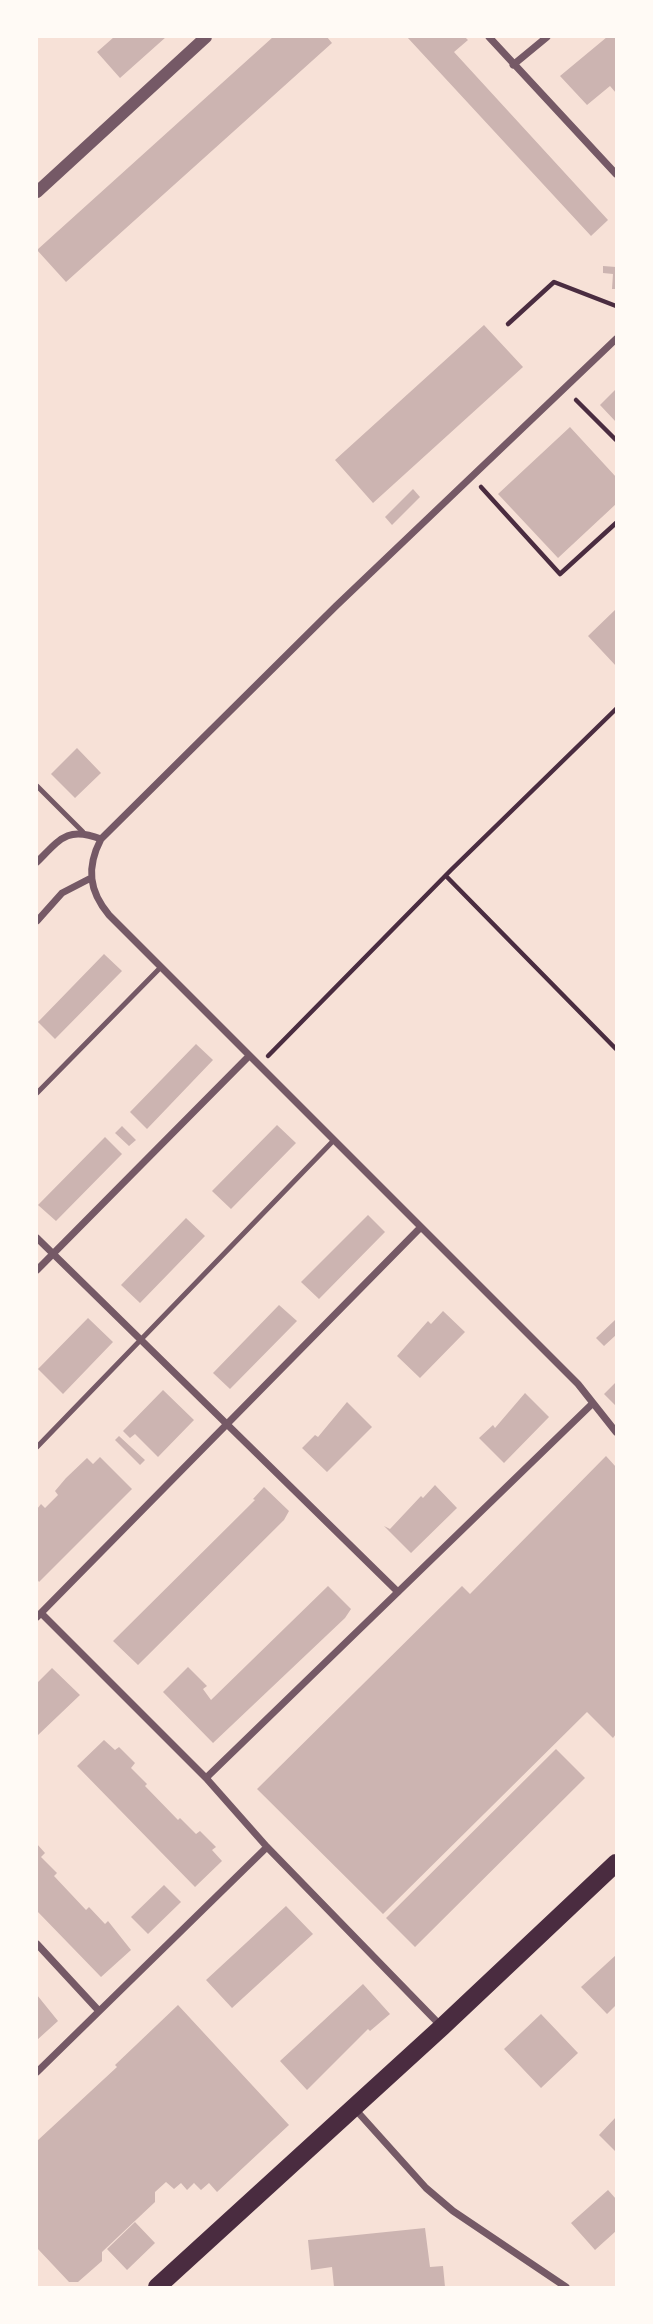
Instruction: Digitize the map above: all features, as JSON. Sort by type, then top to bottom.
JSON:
[{"type":"main road","points":[[156,2287],[442,2027],[616,1863]]},
{"type":"street","points":[[37,192],[206,37]]},
{"type":"street","points":[[489,37],[616,174]]},
{"type":"street","points":[[513,65],[547,37]]},
{"type":"street","points":[[616,339],[336,606],[101,839],[95,850],[91,878],[96,900],[578,1384],[616,1432]]},
{"type":"street","points":[[37,862],[62,837],[83,832],[101,839]]},
{"type":"street","points":[[37,921],[62,893],[91,878]]},
{"type":"street","points":[[37,1270],[249,1056]]},
{"type":"street","points":[[421,1227],[39,1615],[206,1778],[267,1847],[442,2027]]},
{"type":"street","points":[[37,1238],[398,1592]]},
{"type":"street","points":[[206,1778],[593,1403]]},
{"type":"street","points":[[37,2072],[267,1847]]},
{"type":"street","points":[[37,1944],[99,2011]]},
{"type":"street","points":[[354,2108],[426,2188],[453,2211],[566,2287]]},
{"type":"lane","points":[[37,786],[83,832]]},
{"type":"lane","points":[[37,1093],[161,967]]},
{"type":"lane","points":[[37,1447],[334,1140]]},
{"type":"path","points":[[508,324],[554,282],[616,306]]},
{"type":"path","points":[[576,400],[616,440]]},
{"type":"path","points":[[481,487],[560,574],[616,523]]},
{"type":"path","points":[[268,1056],[616,709]]},
{"type":"path","points":[[447,877],[616,1049]]},
{"type":"building","points":[[114,37],[166,37],[120,78],[97,52]]},
{"type":"building","points":[[273,37],[327,37],[332,43],[66,282],[37,250]]},
{"type":"building","points":[[407,37],[465,37],[468,40],[454,52],[608,220],[591,236]]},
{"type":"building","points":[[607,37],[616,37],[616,93],[610,86],[587,105],[560,76]]},
{"type":"building","points":[[603,266],[616,267],[616,289],[612,289],[613,274],[603,273]]},
{"type":"building","points":[[484,325],[523,367],[373,503],[335,460]]},
{"type":"building","points":[[616,389],[616,422],[600,405]]},
{"type":"building","points":[[570,427],[616,477],[616,504],[558,558],[498,494]]},
{"type":"building","points":[[413,489],[420,497],[392,525],[385,517]]},
{"type":"building","points":[[616,609],[616,666],[588,636]]},
{"type":"building","points":[[77,748],[101,773],[75,798],[51,774]]},
{"type":"building","points":[[104,954],[122,971],[55,1039],[38,1022]]},
{"type":"building","points":[[196,1044],[213,1060],[147,1129],[130,1112]]},
{"type":"building","points":[[277,1125],[296,1143],[231,1209],[212,1191]]},
{"type":"building","points":[[122,1126],[136,1140],[129,1146],[115,1133]]},
{"type":"building","points":[[105,1137],[122,1154],[56,1221],[38,1205]]},
{"type":"building","points":[[368,1215],[385,1232],[319,1299],[301,1282]]},
{"type":"building","points":[[186,1218],[205,1236],[140,1303],[121,1285]]},
{"type":"building","points":[[279,1305],[297,1321],[230,1389],[213,1373]]},
{"type":"building","points":[[443,1311],[465,1332],[420,1378],[397,1356],[428,1321],[431,1324]]},
{"type":"building","points":[[88,1318],[113,1342],[63,1394],[38,1369]]},
{"type":"building","points":[[615,1320],[616,1335],[604,1346],[596,1338]]},
{"type":"building","points":[[616,1382],[616,1406],[604,1394]]},
{"type":"building","points":[[163,1390],[194,1420],[158,1457],[135,1434],[130,1438],[123,1431]]},
{"type":"building","points":[[525,1393],[549,1417],[504,1463],[479,1438],[493,1425],[495,1428]]},
{"type":"building","points":[[347,1402],[372,1427],[327,1472],[302,1448],[315,1435],[318,1437]]},
{"type":"building","points":[[119,1436],[145,1460],[140,1465],[115,1440]]},
{"type":"building","points":[[606,1456],[616,1467],[616,1734],[613,1738],[587,1712],[383,1914],[257,1789],[462,1586],[470,1594]]},
{"type":"building","points":[[100,1457],[132,1489],[39,1582],[37,1509],[41,1504],[45,1508],[58,1495],[55,1491],[87,1458],[93,1464]]},
{"type":"building","points":[[435,1485],[457,1508],[411,1553],[384,1526],[390,1529]]},
{"type":"building","points":[[264,1487],[289,1511],[284,1520],[138,1665],[113,1641],[255,1500],[253,1499]]},
{"type":"building","points":[[328,1586],[351,1609],[345,1618],[213,1743],[163,1692],[188,1667],[207,1686],[203,1689],[211,1700]]},
{"type":"building","points":[[52,1668],[80,1695],[37,1736],[37,1683]]},
{"type":"building","points":[[104,1740],[115,1750],[119,1747],[135,1763],[131,1768],[178,1820],[180,1818],[196,1834],[200,1831],[216,1847],[212,1850],[222,1861],[195,1887],[77,1766]]},
{"type":"building","points":[[556,1749],[585,1778],[415,1947],[386,1918]]},
{"type":"building","points":[[37,1844],[45,1853],[41,1857],[57,1873],[54,1876],[86,1910],[89,1907],[105,1924],[108,1921],[131,1950],[101,1977],[37,1911]]},
{"type":"building","points":[[164,1885],[181,1902],[148,1934],[131,1917]]},
{"type":"building","points":[[286,1906],[313,1934],[232,2008],[206,1980]]},
{"type":"building","points":[[616,1955],[616,2005],[607,2014],[581,1987]]},
{"type":"building","points":[[363,1984],[390,2014],[370,2031],[368,2029],[307,2090],[280,2061]]},
{"type":"building","points":[[37,1995],[58,2021],[37,2040]]},
{"type":"building","points":[[178,2005],[289,2125],[217,2192],[209,2183],[201,2190],[194,2183],[187,2190],[181,2183],[174,2189],[166,2182],[155,2192],[155,2202],[102,2252],[102,2261],[78,2282],[69,2282],[37,2248],[37,2141],[117,2067],[115,2065]]},
{"type":"building","points":[[541,2014],[578,2053],[541,2088],[504,2049]]},
{"type":"building","points":[[616,2117],[616,2152],[599,2135]]},
{"type":"building","points":[[608,2190],[616,2199],[616,2231],[595,2250],[571,2223]]},
{"type":"building","points":[[135,2222],[155,2243],[127,2270],[107,2249]]},
{"type":"building","points":[[425,2228],[430,2267],[443,2266],[445,2287],[334,2287],[332,2267],[311,2270],[308,2240]]}]
